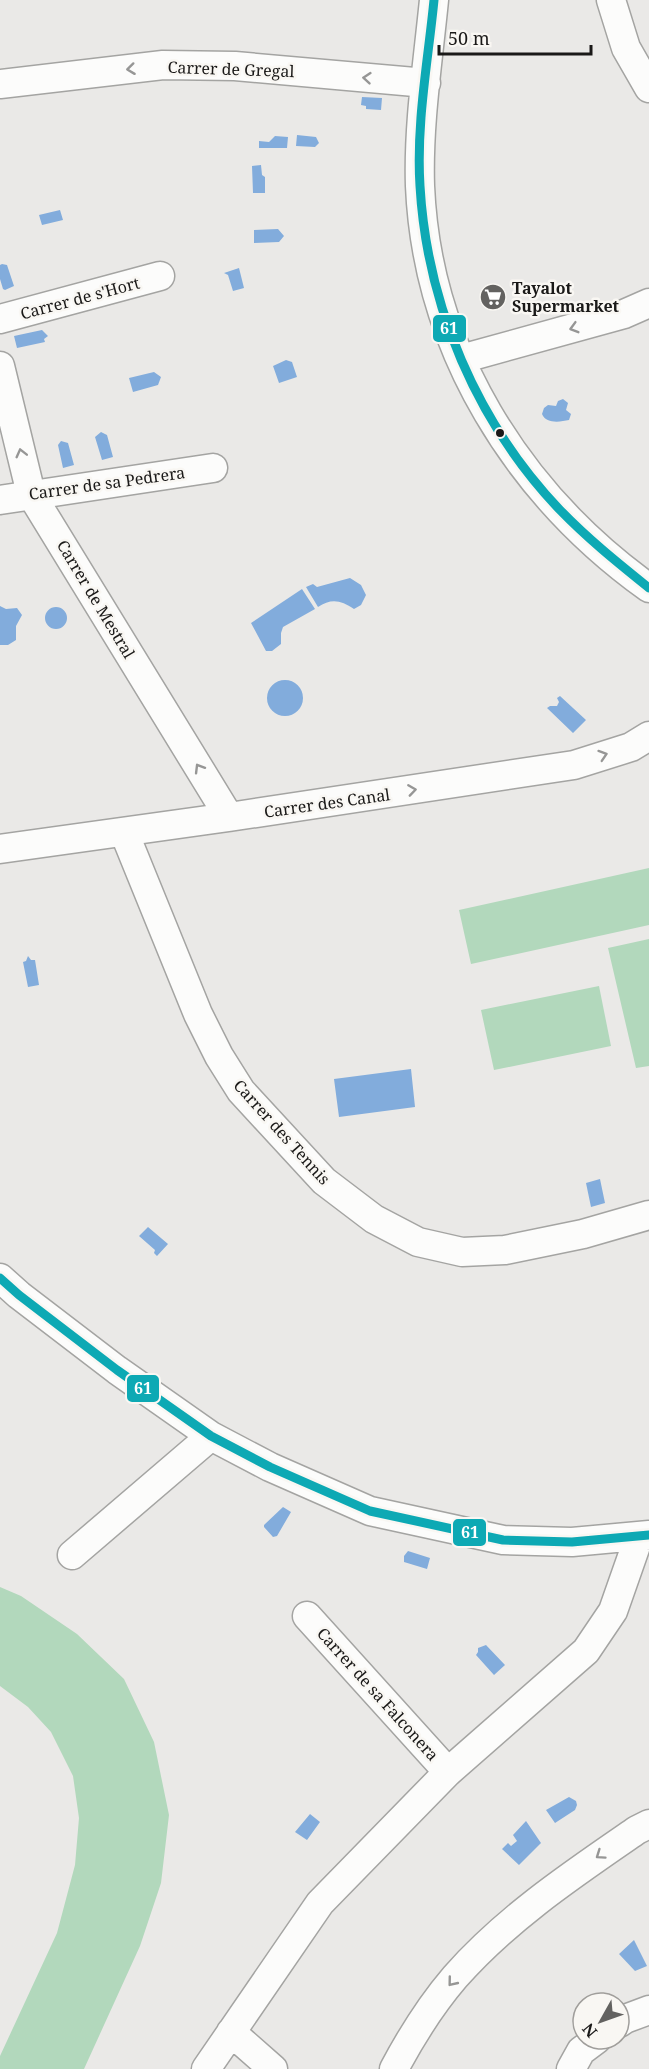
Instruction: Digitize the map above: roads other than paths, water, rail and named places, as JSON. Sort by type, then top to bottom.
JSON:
[{"type":"street","points":[[434,0],[420,186],[425,236],[445,322],[476,393],[510,450],[537,485],[591,542],[617,565],[649,588]]},
{"type":"street","points":[[610,0],[626,48],[649,88]]},
{"type":"street","name":"Carrer de Gregal","points":[[0,84],[163,65],[235,66],[426,83]]},
{"type":"street","name":"Carrer de s'Hort","points":[[0,319],[160,276]]},
{"type":"street","points":[[461,359],[624,314],[649,303]]},
{"type":"street","name":"Carrer de Mestral","points":[[0,366],[31,494],[229,818]]},
{"type":"street","name":"Carrer de sa Pedrera","points":[[0,500],[213,468]]},
{"type":"street","name":"Carrer des Canal","points":[[0,849],[229,818],[574,765],[631,747],[649,736]]},
{"type":"street","name":"Carrer des Tennis","points":[[124,832],[199,990],[198,1014],[219,1056],[241,1092],[324,1181],[374,1219],[418,1242],[462,1252],[505,1250],[583,1234],[649,1215]]},
{"type":"street","points":[[0,1278],[117,1370],[211,1436],[270,1467],[370,1511],[503,1540],[572,1542],[644,1536],[614,1611],[586,1651],[448,1772],[320,1903],[206,2069]]},
{"type":"street","points":[[72,1555],[211,1436]]},
{"type":"street","name":"Carrer de sa Falconera","points":[[307,1616],[448,1772]]},
{"type":"street","points":[[394,2069],[413,2035],[455,1978],[499,1933],[558,1884],[649,1824]]},
{"type":"street","points":[[631,2017],[649,2010]]},
{"type":"street","points":[[231,2032],[273,2069]]},
{"type":"street","points":[[571,2069],[581,2051]]},
{"type":"water","points":[[362,97],[382,98],[381,110],[366,109],[366,106],[361,105]]},
{"type":"water","points":[[297,135],[316,137],[319,143],[315,147],[296,146]]},
{"type":"water","points":[[275,136],[288,137],[287,148],[259,148],[259,141],[269,142]]},
{"type":"water","points":[[261,165],[262,175],[265,177],[265,193],[253,193],[252,166]]},
{"type":"water","points":[[60,210],[63,220],[42,225],[39,215]]},
{"type":"water","points":[[278,229],[284,236],[279,242],[254,243],[254,230]]},
{"type":"water","points":[[0,265],[7,265],[14,286],[5,290],[0,279]]},
{"type":"water","points":[[239,268],[244,288],[233,291],[228,275],[224,273]]},
{"type":"water","points":[[42,330],[48,336],[44,339],[45,342],[17,348],[14,336]]},
{"type":"water","points":[[286,360],[292,362],[297,377],[279,383],[273,366]]},
{"type":"water","points":[[154,372],[161,377],[158,385],[133,392],[129,378]]},
{"type":"water","points":[[563,399],[568,403],[566,410],[571,414],[569,420],[554,422],[544,417],[542,414],[544,408],[548,405],[556,406],[558,401]]},
{"type":"water","points":[[101,432],[107,435],[113,457],[102,460],[95,437]]},
{"type":"water","points":[[61,441],[68,443],[74,465],[63,468],[58,445]]},
{"type":"water","points":[[350,578],[361,585],[366,595],[361,605],[354,609],[336,601],[327,602],[318,607],[306,587],[313,584],[317,587]]},
{"type":"water","points":[[302,589],[315,609],[283,627],[281,644],[272,651],[266,651],[251,623]]},
{"type":"water","points":[[0,606],[6,609],[17,608],[22,615],[16,626],[16,640],[8,645],[0,645]]},
{"type":"water","points":[[52,607],[60,607],[67,614],[67,622],[60,629],[52,629],[45,622],[45,614]]},
{"type":"water","points":[[285,680],[297,686],[303,698],[297,710],[285,716],[273,710],[267,698],[273,686]]},
{"type":"water","points":[[560,696],[586,720],[573,733],[547,708],[557,706],[559,702],[557,698]]},
{"type":"water","points":[[28,956],[31,960],[35,960],[39,985],[28,987],[23,962]]},
{"type":"water","points":[[411,1069],[415,1107],[339,1117],[334,1079]]},
{"type":"water","points":[[600,1179],[605,1203],[591,1207],[586,1183]]},
{"type":"water","points":[[148,1227],[168,1244],[157,1256],[154,1253],[155,1250],[139,1236]]},
{"type":"water","points":[[283,1507],[291,1512],[277,1536],[273,1537],[264,1525]]},
{"type":"water","points":[[408,1551],[430,1558],[427,1569],[404,1562],[404,1556]]},
{"type":"water","points":[[486,1645],[505,1665],[494,1675],[476,1655],[478,1648]]},
{"type":"water","points":[[569,1797],[576,1801],[575,1810],[555,1823],[546,1810]]},
{"type":"water","points":[[310,1814],[320,1822],[307,1840],[295,1832]]},
{"type":"water","points":[[526,1821],[541,1843],[519,1865],[502,1849],[508,1843],[511,1846],[517,1841],[513,1835]]},
{"type":"water","points":[[634,1940],[647,1966],[635,1971],[619,1954]]},
{"type":"place","name":"Tayalot Supermarket","points":[[493,297]]}]
